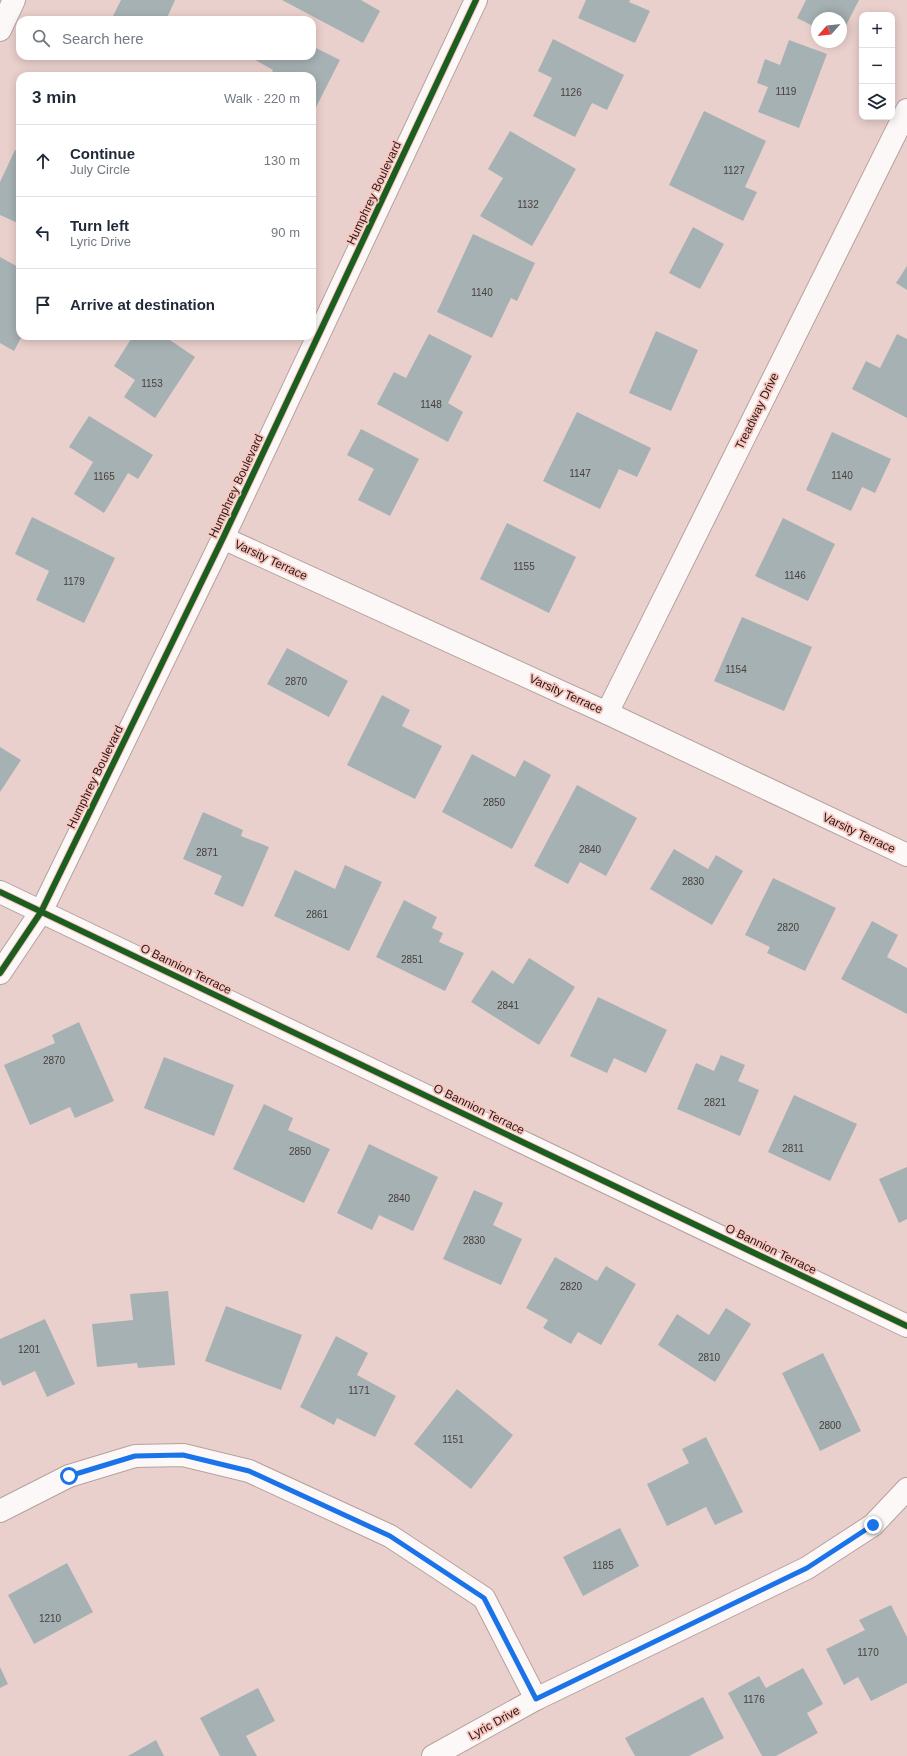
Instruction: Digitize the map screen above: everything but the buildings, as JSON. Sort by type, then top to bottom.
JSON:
[{"type":"street","points":[[0,30],[14,0]]},
{"type":"street","name":"Humphrey Boulevard","points":[[0,973],[41,912],[223,538],[476,0]]},
{"type":"street","name":"Treadway Drive","points":[[607,713],[907,110]]},
{"type":"street","name":"Varsity Terrace","points":[[223,538],[607,713],[907,855]]},
{"type":"street","name":"O Bannion Terrace","points":[[0,892],[907,1326]]},
{"type":"street","points":[[0,1511],[69,1476],[135,1456],[183,1455],[249,1471],[390,1536],[484,1598],[536,1699]]},
{"type":"street","name":"Lyric Drive","points":[[433,1756],[536,1699],[807,1568],[873,1525],[907,1489]]},
{"type":"cycle path","points":[[0,973],[41,912],[223,538],[476,0]]},
{"type":"cycle path","points":[[0,892],[907,1326]]},
{"type":"route","points":[[69,1476],[135,1456],[183,1455],[249,1471],[390,1536],[484,1598],[536,1699],[807,1568],[873,1525]]}]
